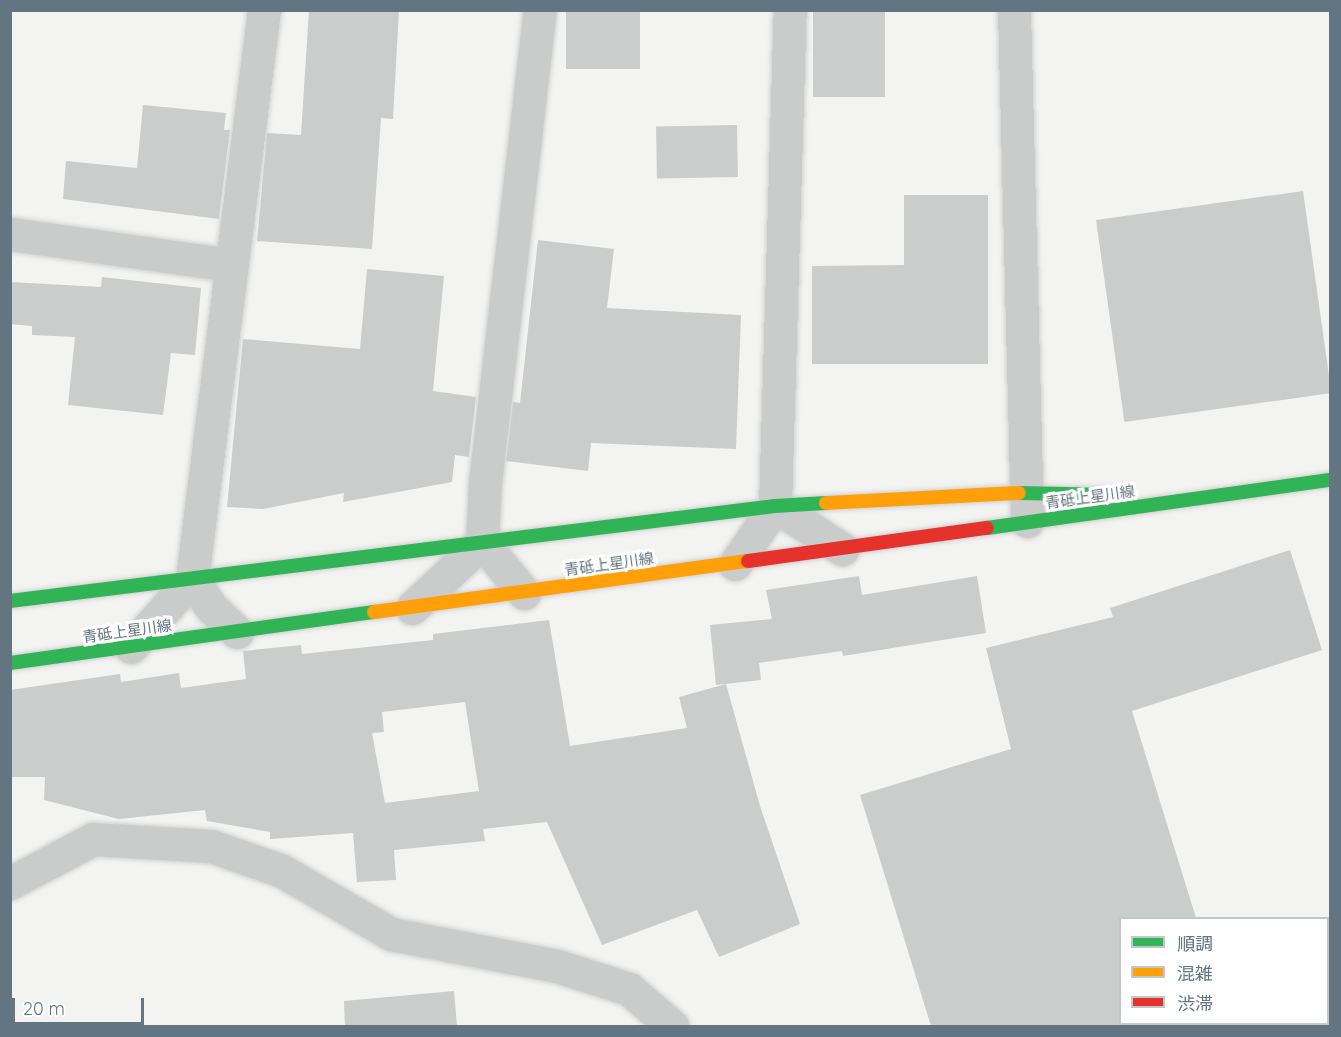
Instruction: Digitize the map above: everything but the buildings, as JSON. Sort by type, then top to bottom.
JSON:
[{"type":"main road","name":"青砥上星川線","points":[[10,601],[775,506],[1025,508],[1212,497],[1330,480]]},
{"type":"main road","name":"青砥上星川線","points":[[10,663],[842,549],[1025,508],[1212,497]]},
{"type":"street","points":[[131,647],[192,579],[264,10]]},
{"type":"street","points":[[524,592],[482,542],[485,483],[540,10]]},
{"type":"street","points":[[735,564],[775,506],[789,10]]},
{"type":"street","points":[[1014,10],[1025,508]]},
{"type":"street","points":[[10,234],[231,265]]},
{"type":"street","points":[[775,506],[842,549]]},
{"type":"street","points":[[412,608],[482,542]]},
{"type":"street","points":[[192,579],[211,607],[237,632]]},
{"type":"street","points":[[10,883],[93,839],[211,846],[282,871],[391,934],[557,966],[629,989],[672,1026]]},
{"type":"traffic: fast","points":[[987,528],[1330,480]]},
{"type":"traffic: fast","points":[[1019,493],[1112,495]]},
{"type":"traffic: fast","points":[[10,601],[775,506],[826,503]]},
{"type":"traffic: fast","points":[[10,663],[374,612]]},
{"type":"traffic: slow","points":[[826,503],[1019,493]]},
{"type":"traffic: slow","points":[[374,612],[748,561]]},
{"type":"traffic: jam","points":[[748,561],[987,528]]}]
